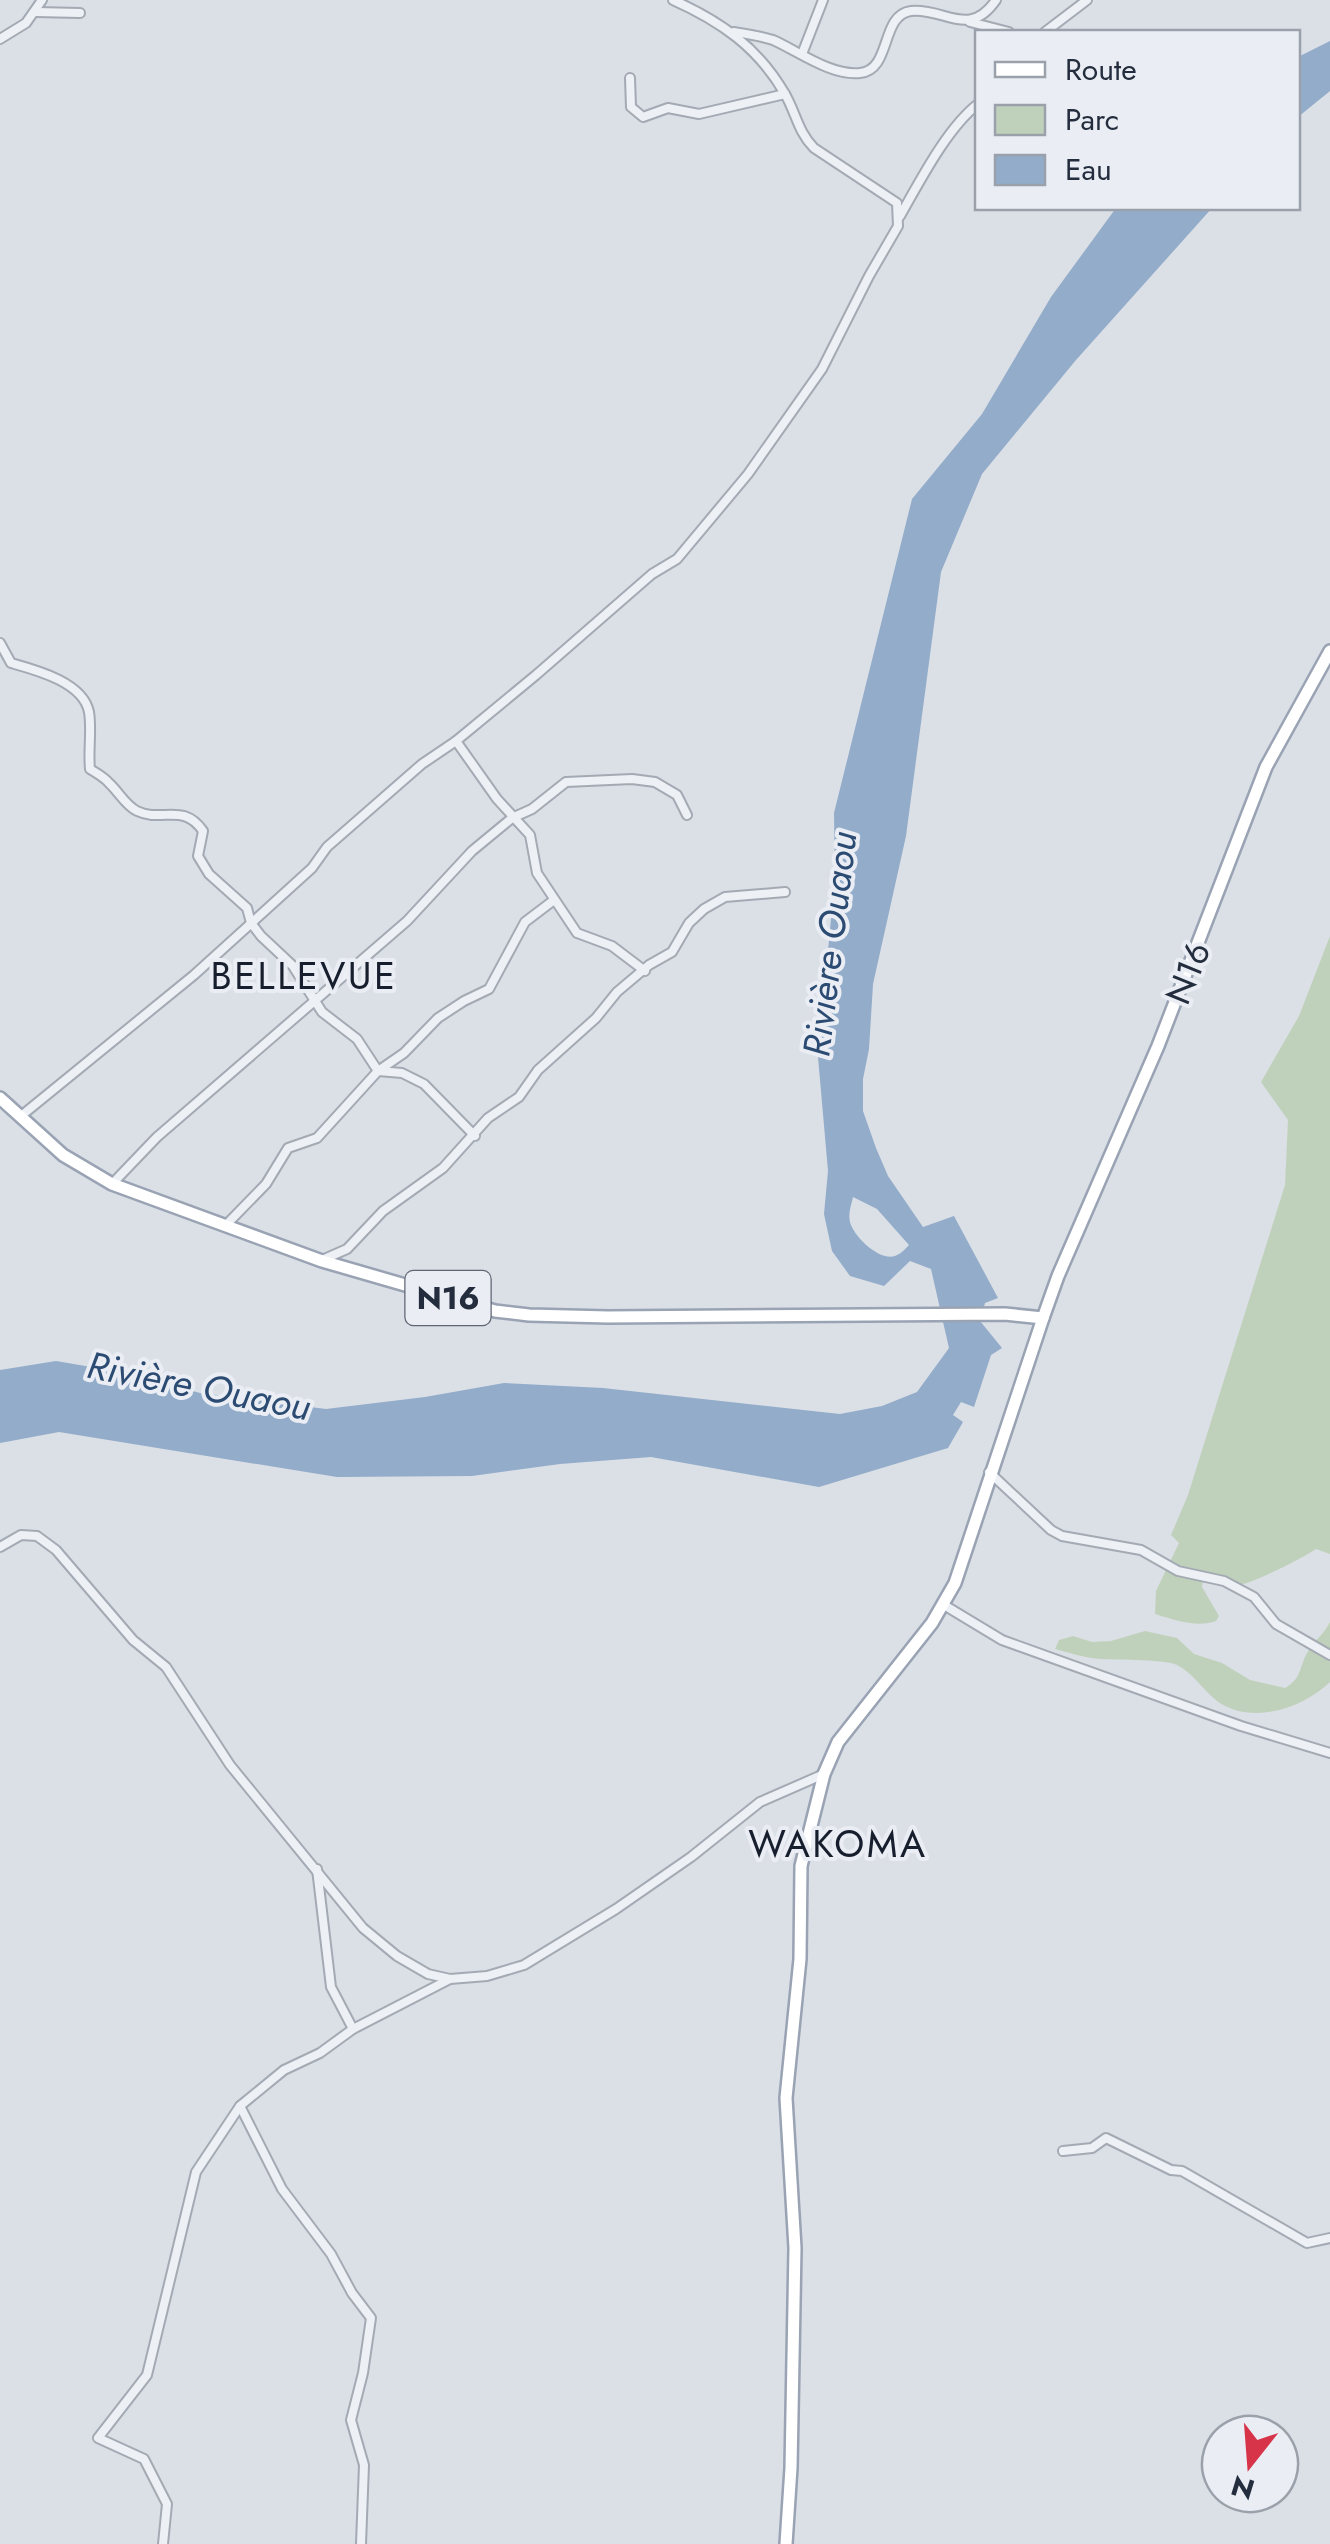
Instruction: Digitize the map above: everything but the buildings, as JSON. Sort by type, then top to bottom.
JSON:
[{"type":"main road","name":"N16","points":[[786,2544],[795,2248],[786,2098],[800,1960],[801,1866],[824,1774],[853,1720],[944,1605],[955,1583],[1058,1276],[1208,923],[1266,767],[1330,651]]},
{"type":"main road","name":"N16","points":[[0,1098],[63,1155],[112,1184],[322,1260],[468,1304],[529,1315],[1006,1314],[1043,1318]]},
{"type":"street","points":[[0,40],[26,24],[42,0]]},
{"type":"street","points":[[802,54],[822,0]]},
{"type":"street","points":[[976,21],[996,0]]},
{"type":"street","points":[[1048,30],[1087,0]]},
{"type":"street","points":[[676,1],[734,32],[768,38],[856,74],[868,72],[877,64],[896,19],[904,12],[976,21],[1003,30]]},
{"type":"street","points":[[36,12],[80,13]]},
{"type":"street","points":[[734,32],[785,94],[802,137],[897,203],[900,216]]},
{"type":"street","points":[[630,78],[631,108],[643,117],[668,108],[699,114],[785,94]]},
{"type":"street","points":[[21,1116],[182,985],[312,868],[327,847],[422,764],[456,741],[652,574],[677,559],[748,474],[822,369],[900,216],[937,154],[975,106]]},
{"type":"street","points":[[0,644],[11,663],[41,672],[76,692],[89,710],[90,768],[110,783],[133,810],[195,819],[203,831],[198,856],[209,874],[246,908],[251,923],[293,966],[312,1000],[357,1038],[378,1071]]},
{"type":"street","points":[[456,741],[512,818],[530,836],[537,873],[577,933],[612,946],[645,971]]},
{"type":"street","points":[[112,1184],[158,1137],[407,920],[472,852],[512,818],[532,810],[566,782],[655,782],[677,794],[687,815]]},
{"type":"street","points":[[322,1260],[347,1249],[382,1210],[442,1168],[488,1118],[520,1098],[538,1070],[596,1018],[618,992],[672,952],[689,923],[704,909],[725,897],[785,892]]},
{"type":"street","points":[[224,1226],[266,1184],[288,1148],[318,1138],[378,1071],[404,1053],[438,1018],[489,989],[525,922],[554,900]]},
{"type":"street","points":[[378,1071],[402,1073],[424,1084],[475,1136]]},
{"type":"street","points":[[990,1472],[1062,1536],[1140,1550],[1178,1571],[1224,1581],[1254,1598],[1276,1624],[1330,1654]]},
{"type":"street","points":[[0,1548],[21,1535],[37,1536],[56,1550],[133,1640],[166,1667],[230,1766],[363,1928],[396,1956],[428,1974],[450,1979]]},
{"type":"street","points":[[944,1605],[1002,1640],[1240,1726],[1330,1753]]},
{"type":"street","points":[[163,2544],[167,2504],[144,2459],[98,2438],[147,2375],[196,2172],[240,2106],[284,2070],[450,1979],[505,1971],[555,1948],[691,1857],[760,1802],[824,1774]]},
{"type":"street","points":[[317,1869],[331,1987],[353,2029]]},
{"type":"street","points":[[240,2106],[282,2189],[331,2254],[371,2318],[351,2420],[364,2465],[362,2544]]},
{"type":"street","points":[[1063,2151],[1092,2148],[1106,2138],[1171,2170],[1182,2171],[1307,2243],[1330,2238]]},
{"type":"green space","points":[[1330,936],[1330,1554],[1316,1549],[1243,1584],[1203,1579],[1202,1587],[1219,1616],[1216,1621],[1202,1624],[1178,1621],[1155,1614],[1156,1591],[1179,1543],[1171,1535],[1188,1495],[1285,1185],[1288,1120],[1261,1082],[1299,1016]]},
{"type":"green space","points":[[1330,1622],[1330,1682],[1292,1706],[1261,1713],[1231,1708],[1217,1701],[1177,1665],[1092,1658],[1055,1649],[1059,1640],[1073,1636],[1092,1642],[1111,1641],[1145,1631],[1177,1638],[1194,1654],[1222,1663],[1250,1680],[1285,1688],[1297,1677],[1309,1650]]},
{"type":"water","points":[[1330,41],[1330,91],[1300,115],[1300,56]]},
{"type":"water","name":"Rivière Ouaou","points":[[1115,210],[1210,210],[1076,360],[982,474],[941,572],[906,836],[873,984],[863,1111],[888,1176],[923,1227],[954,1216],[998,1298],[985,1303],[980,1321],[1002,1348],[991,1355],[974,1407],[961,1402],[953,1415],[963,1422],[948,1448],[819,1487],[651,1457],[472,1476],[337,1477],[59,1432],[0,1443],[0,1370],[56,1361],[132,1374],[200,1393],[326,1409],[504,1383],[603,1388],[840,1414],[882,1406],[917,1392],[949,1348],[931,1269],[910,1261],[884,1286],[850,1276],[832,1251],[824,1214],[828,1171],[818,1057],[835,877],[834,813],[912,499],[982,414],[1051,297]],"holes":[[[853,1197],[877,1209],[909,1245],[889,1257],[862,1241],[850,1222]]]},
{"type":"district","name":"BELLEVUE","points":[[304,976]]},
{"type":"district","name":"WAKOMA","points":[[838,1844]]}]
